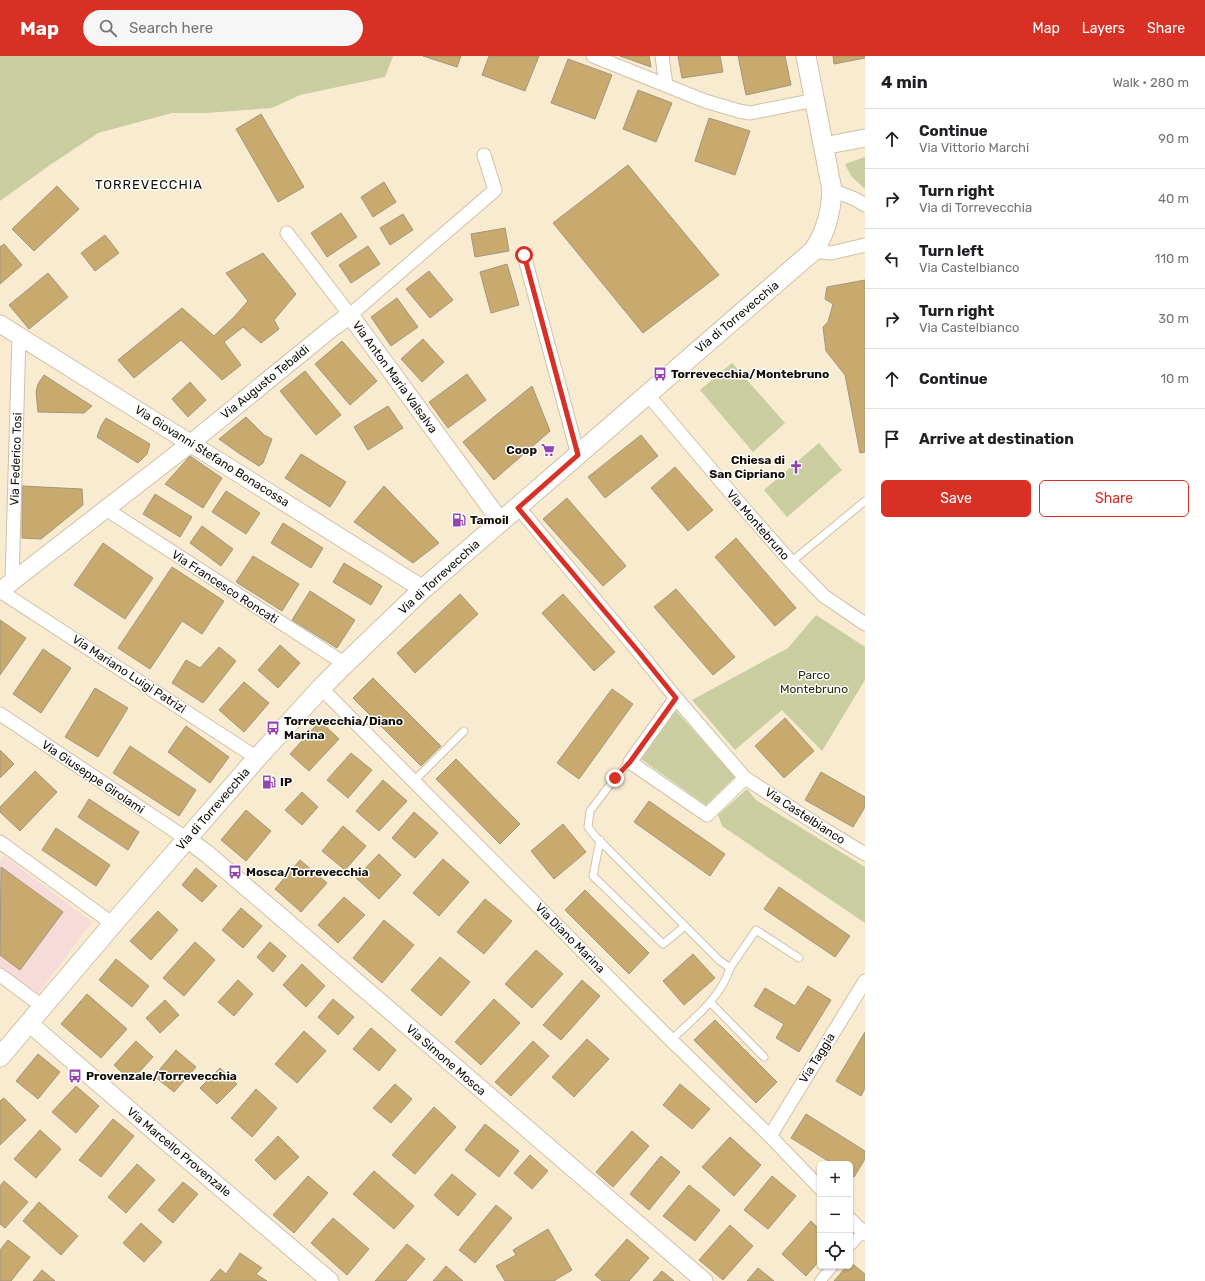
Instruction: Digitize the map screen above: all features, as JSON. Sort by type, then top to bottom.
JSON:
[{"type":"main road","name":"Via di Torrevecchia","points":[[0,1057],[257,758],[345,664],[424,589],[500,522],[814,251],[825,228],[831,205],[832,190],[806,56]]},
{"type":"street","points":[[593,56],[705,101],[750,113],[815,100]]},
{"type":"street","points":[[662,56],[666,85]]},
{"type":"street","points":[[823,146],[865,138]]},
{"type":"street","name":"Via Augusto Tebaldi","points":[[4,587],[191,443],[350,315],[495,190],[484,155]]},
{"type":"street","points":[[832,190],[856,199],[865,205]]},
{"type":"street","name":"Via Anton Maria Valsalva","points":[[287,233],[350,315],[500,522]]},
{"type":"street","points":[[814,251],[831,253],[865,245]]},
{"type":"street","points":[[524,255],[578,455]]},
{"type":"street","name":"Via Giovanni Stefano Bonacossa","points":[[0,324],[424,589]]},
{"type":"street","name":"Via Federico Tosi","points":[[4,587],[19,336]]},
{"type":"street","name":"Via Montebruno","points":[[648,395],[791,562],[824,596],[865,624]]},
{"type":"street","name":"Via Francesco Roncati","points":[[106,508],[345,664]]},
{"type":"street","name":"Via Castelbianco","points":[[518,508],[676,698],[745,778],[865,854]]},
{"type":"street","name":"Via Mariano Luigi Patrizi","points":[[4,587],[257,758]]},
{"type":"street","name":"Via Diano Marina","points":[[321,688],[670,1040],[770,1136],[817,1185]]},
{"type":"street","points":[[676,698],[630,762],[707,815],[745,778]]},
{"type":"street","name":"Via Giuseppe Girolami","points":[[0,714],[187,839]]},
{"type":"street","name":"Via Simone Mosca","points":[[187,839],[268,905],[704,1281]]},
{"type":"street","points":[[0,842],[113,924]]},
{"type":"street","points":[[0,975],[43,1006]]},
{"type":"street","name":"Via Taggia","points":[[770,1136],[865,981]]},
{"type":"street","name":"Via Marcello Provenzale","points":[[30,1023],[330,1281]]},
{"type":"street","points":[[853,1222],[864,1233],[853,1243]]},
{"type":"street","points":[[820,1281],[830,1269]]},
{"type":"lane","points":[[791,562],[865,501]]},
{"type":"lane","points":[[414,781],[464,731]]},
{"type":"lane","points":[[630,762],[615,778],[590,812],[588,827],[719,960],[730,968]]},
{"type":"lane","points":[[600,840],[593,876],[663,944],[686,926]]},
{"type":"lane","points":[[670,1040],[710,1002],[726,979],[730,968],[756,930],[799,958]]},
{"type":"lane","points":[[710,1002],[764,1058]]},
{"type":"shaded area","points":[[4,856],[92,922],[37,995],[0,968],[0,861]]},
{"type":"green space","points":[[0,56],[393,56],[385,77],[300,95],[272,108],[206,113],[172,113],[98,133],[0,201]]},
{"type":"green space","points":[[865,157],[865,189],[851,176],[845,164]]},
{"type":"green space","points":[[732,363],[785,423],[753,452],[700,390]]},
{"type":"green space","points":[[819,443],[842,470],[787,517],[764,490]]},
{"type":"green space","name":"Parco Montebruno","points":[[816,615],[865,647],[865,680],[822,751],[782,710],[735,750],[692,700],[788,648]]},
{"type":"green space","points":[[676,711],[735,777],[706,805],[641,759]]},
{"type":"green space","points":[[747,789],[756,800],[865,867],[865,923],[722,826],[718,815]]},
{"type":"building","points":[[423,56],[461,56],[457,67]]},
{"type":"building","points":[[489,56],[539,56],[525,91],[482,75]]},
{"type":"building","points":[[620,56],[649,56],[651,67]]},
{"type":"building","points":[[678,56],[720,56],[723,72],[682,78]]},
{"type":"building","points":[[738,56],[785,56],[791,85],[746,95]]},
{"type":"building","points":[[833,56],[865,56],[865,58],[834,64]]},
{"type":"building","points":[[568,59],[612,75],[595,119],[551,103]]},
{"type":"building","points":[[638,90],[672,103],[656,142],[623,129]]},
{"type":"building","points":[[261,114],[304,187],[278,202],[236,129]]},
{"type":"building","points":[[709,118],[750,131],[735,175],[695,161]]},
{"type":"building","points":[[628,165],[719,275],[643,333],[553,223]]},
{"type":"building","points":[[384,182],[396,202],[373,217],[361,197]]},
{"type":"building","points":[[57,186],[79,209],[34,251],[12,229]]},
{"type":"building","points":[[341,213],[357,237],[327,257],[311,233]]},
{"type":"building","points":[[403,214],[413,230],[390,245],[380,228]]},
{"type":"building","points":[[505,228],[509,251],[475,257],[471,234]]},
{"type":"building","points":[[105,235],[119,253],[95,271],[81,253]]},
{"type":"building","points":[[4,244],[22,265],[0,284],[0,247]]},
{"type":"building","points":[[368,246],[380,264],[351,283],[339,265]]},
{"type":"building","points":[[263,253],[296,294],[274,320],[279,329],[261,343],[243,327],[224,342],[241,365],[222,380],[181,340],[134,378],[118,360],[182,308],[214,336],[248,301],[226,273]]},
{"type":"building","points":[[507,264],[519,305],[491,313],[480,272]]},
{"type":"building","points":[[429,271],[453,300],[430,318],[406,289]]},
{"type":"building","points":[[48,273],[68,297],[29,329],[9,305]]},
{"type":"building","points":[[865,280],[865,452],[860,453],[845,375],[826,351],[823,327],[828,322],[833,304],[825,299],[827,287]]},
{"type":"building","points":[[397,298],[418,327],[391,346],[371,317]]},
{"type":"building","points":[[423,339],[444,362],[422,382],[401,359]]},
{"type":"building","points":[[342,341],[377,381],[350,405],[315,364]]},
{"type":"building","points":[[305,371],[341,415],[316,435],[280,391]]},
{"type":"building","points":[[467,374],[486,400],[448,428],[429,402]]},
{"type":"building","points":[[44,375],[92,406],[84,413],[38,412],[36,392],[38,384]]},
{"type":"building","points":[[190,382],[206,400],[188,417],[172,399]]},
{"type":"building","points":[[532,386],[550,431],[494,480],[463,442]]},
{"type":"building","points":[[388,406],[403,428],[368,450],[354,427]]},
{"type":"building","points":[[246,417],[264,435],[272,439],[263,463],[259,466],[219,439]]},
{"type":"building","points":[[106,418],[150,444],[147,454],[138,463],[97,437]]},
{"type":"building","points":[[641,435],[658,456],[605,498],[588,477]]},
{"type":"building","points":[[301,454],[346,482],[330,507],[285,478]]},
{"type":"building","points":[[190,456],[222,478],[203,508],[165,484]]},
{"type":"building","points":[[675,467],[713,510],[688,531],[651,488]]},
{"type":"building","points":[[22,486],[82,489],[83,505],[41,539],[22,538]]},
{"type":"building","points":[[384,486],[439,543],[413,563],[354,522]]},
{"type":"building","points":[[226,491],[260,513],[246,534],[212,512]]},
{"type":"building","points":[[155,494],[192,517],[180,537],[143,514]]},
{"type":"building","points":[[567,498],[626,566],[603,586],[543,519]]},
{"type":"building","points":[[283,523],[323,548],[311,568],[271,543]]},
{"type":"building","points":[[202,526],[233,549],[221,566],[190,543]]},
{"type":"building","points":[[736,538],[796,608],[775,626],[715,557]]},
{"type":"building","points":[[103,543],[153,578],[125,619],[74,585]]},
{"type":"building","points":[[253,556],[299,584],[282,611],[236,582]]},
{"type":"building","points":[[344,563],[382,586],[371,605],[333,582]]},
{"type":"building","points":[[172,567],[224,601],[202,634],[182,621],[150,669],[118,648]]},
{"type":"building","points":[[676,589],[735,657],[713,675],[654,607]]},
{"type":"building","points":[[310,591],[355,620],[337,648],[292,620]]},
{"type":"building","points":[[460,594],[478,614],[415,673],[397,653]]},
{"type":"building","points":[[563,594],[615,652],[594,671],[542,613]]},
{"type":"building","points":[[0,620],[26,638],[0,675]]},
{"type":"building","points":[[280,645],[300,663],[278,688],[258,670]]},
{"type":"building","points":[[219,647],[236,661],[203,703],[172,683],[186,660],[200,668]]},
{"type":"building","points":[[43,649],[71,668],[41,713],[13,694]]},
{"type":"building","points":[[373,678],[441,746],[421,766],[353,698]]},
{"type":"building","points":[[244,682],[269,703],[244,732],[219,710]]},
{"type":"building","points":[[95,688],[128,708],[98,757],[65,737]]},
{"type":"building","points":[[612,689],[633,704],[579,779],[557,763]]},
{"type":"building","points":[[785,718],[814,751],[784,778],[755,746]]},
{"type":"building","points":[[320,721],[339,739],[309,771],[290,754]]},
{"type":"building","points":[[186,726],[229,757],[210,783],[168,752]]},
{"type":"building","points":[[130,746],[196,790],[179,816],[113,773]]},
{"type":"building","points":[[0,750],[14,764],[0,778]]},
{"type":"building","points":[[351,753],[372,770],[348,798],[327,780]]},
{"type":"building","points":[[456,759],[520,824],[500,844],[436,779]]},
{"type":"building","points":[[35,771],[57,792],[20,831],[0,812],[0,807]]},
{"type":"building","points":[[821,772],[865,797],[865,807],[853,827],[805,800]]},
{"type":"building","points":[[383,780],[407,801],[379,831],[356,811]]},
{"type":"building","points":[[302,792],[318,807],[302,825],[285,810]]},
{"type":"building","points":[[89,799],[139,832],[128,850],[78,817]]},
{"type":"building","points":[[649,801],[725,854],[710,876],[634,822]]},
{"type":"building","points":[[246,810],[271,831],[246,861],[221,840]]},
{"type":"building","points":[[414,812],[438,833],[415,858],[392,838]]},
{"type":"building","points":[[563,824],[586,852],[554,879],[531,851]]},
{"type":"building","points":[[343,826],[366,846],[345,870],[322,851]]},
{"type":"building","points":[[56,828],[110,865],[96,886],[42,850]]},
{"type":"building","points":[[379,854],[401,875],[379,899],[356,878]]},
{"type":"building","points":[[443,859],[469,882],[439,916],[413,893]]},
{"type":"building","points":[[300,860],[327,883],[301,912],[275,889]]},
{"type":"building","points":[[1,867],[63,912],[20,970],[0,955]]},
{"type":"building","points":[[196,868],[217,886],[202,902],[182,885]]},
{"type":"building","points":[[779,887],[850,936],[835,957],[764,909]]},
{"type":"building","points":[[585,890],[649,953],[629,974],[565,910]]},
{"type":"building","points":[[344,897],[365,915],[338,943],[318,925]]},
{"type":"building","points":[[485,899],[512,921],[484,954],[457,932]]},
{"type":"building","points":[[241,908],[262,926],[243,948],[222,930]]},
{"type":"building","points":[[158,911],[178,930],[151,960],[130,941]]},
{"type":"building","points":[[384,920],[414,945],[382,983],[353,958]]},
{"type":"building","points":[[195,942],[215,960],[184,996],[163,978]]},
{"type":"building","points":[[270,942],[286,956],[273,972],[257,957]]},
{"type":"building","points":[[536,950],[563,974],[532,1008],[505,984]]},
{"type":"building","points":[[693,954],[715,978],[684,1005],[663,981]]},
{"type":"building","points":[[440,957],[470,982],[441,1016],[411,990]]},
{"type":"building","points":[[116,959],[149,986],[132,1007],[99,980]]},
{"type":"building","points":[[302,964],[325,986],[306,1007],[283,985]]},
{"type":"building","points":[[238,980],[253,994],[234,1016],[218,1002]]},
{"type":"building","points":[[582,980],[600,996],[561,1040],[543,1025]]},
{"type":"building","points":[[808,986],[831,1000],[799,1052],[776,1038],[784,1024],[754,1006],[765,988],[795,1006]]},
{"type":"building","points":[[87,994],[127,1029],[101,1058],[61,1024]]},
{"type":"building","points":[[333,999],[354,1017],[338,1035],[318,1017]]},
{"type":"building","points":[[494,999],[520,1023],[481,1065],[455,1042]]},
{"type":"building","points":[[165,1000],[179,1015],[160,1033],[146,1018]]},
{"type":"building","points":[[715,1020],[777,1082],[756,1103],[694,1040]]},
{"type":"building","points":[[371,1028],[396,1050],[379,1071],[353,1049]]},
{"type":"building","points":[[304,1031],[326,1051],[297,1083],[275,1064]]},
{"type":"building","points":[[865,1032],[865,1088],[861,1096],[836,1081]]},
{"type":"building","points":[[587,1039],[609,1059],[574,1097],[552,1077]]},
{"type":"building","points":[[136,1041],[153,1057],[131,1081],[114,1065]]},
{"type":"building","points":[[533,1041],[549,1056],[511,1096],[495,1082]]},
{"type":"building","points":[[176,1050],[196,1067],[174,1092],[154,1076]]},
{"type":"building","points":[[38,1054],[60,1072],[38,1099],[16,1081]]},
{"type":"building","points":[[220,1068],[237,1084],[217,1104],[200,1088]]},
{"type":"building","points":[[395,1084],[412,1099],[391,1123],[373,1108]]},
{"type":"building","points":[[680,1084],[710,1109],[692,1129],[663,1105]]},
{"type":"building","points":[[76,1086],[99,1106],[76,1133],[52,1112]]},
{"type":"building","points":[[256,1089],[277,1108],[252,1137],[231,1118]]},
{"type":"building","points":[[4,1098],[26,1120],[0,1145],[0,1101]]},
{"type":"building","points":[[434,1107],[456,1127],[415,1174],[392,1155]]},
{"type":"building","points":[[806,1114],[865,1151],[865,1159],[854,1177],[853,1161],[828,1161],[791,1138]]},
{"type":"building","points":[[113,1119],[134,1136],[101,1177],[79,1160]]},
{"type":"building","points":[[485,1124],[519,1151],[499,1177],[465,1150]]},
{"type":"building","points":[[40,1130],[61,1149],[36,1178],[14,1159]]},
{"type":"building","points":[[632,1131],[649,1146],[613,1187],[596,1172]]},
{"type":"building","points":[[278,1136],[299,1157],[275,1180],[255,1160]]},
{"type":"building","points":[[730,1137],[761,1165],[734,1196],[702,1167]]},
{"type":"building","points":[[530,1155],[548,1171],[532,1189],[514,1173]]},
{"type":"building","points":[[661,1156],[680,1172],[649,1210],[630,1194]]},
{"type":"building","points":[[137,1164],[155,1180],[126,1213],[108,1197]]},
{"type":"building","points":[[374,1171],[414,1206],[394,1229],[353,1194]]},
{"type":"building","points":[[452,1174],[476,1194],[458,1216],[434,1195]]},
{"type":"building","points":[[308,1176],[328,1193],[294,1233],[273,1215]]},
{"type":"building","points":[[772,1176],[796,1196],[768,1229],[744,1210]]},
{"type":"building","points":[[4,1181],[28,1202],[5,1228],[0,1224],[0,1186]]},
{"type":"building","points":[[183,1182],[198,1194],[173,1223],[158,1210]]},
{"type":"building","points":[[689,1185],[720,1210],[695,1241],[663,1216]]},
{"type":"building","points":[[39,1202],[78,1236],[61,1255],[23,1221]]},
{"type":"building","points":[[496,1205],[512,1218],[475,1263],[459,1250]]},
{"type":"building","points":[[333,1218],[369,1249],[347,1275],[311,1243]]},
{"type":"building","points":[[811,1221],[817,1227],[817,1263],[806,1276],[782,1254]]},
{"type":"building","points":[[141,1223],[162,1242],[144,1262],[123,1243]]},
{"type":"building","points":[[730,1225],[753,1246],[723,1280],[699,1260]]},
{"type":"building","points":[[548,1229],[572,1270],[555,1281],[505,1281],[496,1266],[516,1255],[513,1250]]},
{"type":"building","points":[[627,1239],[649,1258],[629,1281],[602,1281],[595,1275]]},
{"type":"building","points":[[8,1240],[30,1257],[11,1281],[0,1281],[0,1250]]},
{"type":"building","points":[[407,1244],[425,1259],[406,1281],[375,1281]]},
{"type":"building","points":[[240,1253],[262,1268],[256,1274],[267,1281],[210,1281],[220,1269],[226,1274]]},
{"type":"building","points":[[853,1264],[865,1274],[865,1281],[834,1281],[844,1269],[853,1269]]},
{"type":"building","points":[[446,1266],[463,1281],[433,1281]]},
{"type":"building","points":[[758,1268],[774,1281],[747,1281]]},
{"type":"building","points":[[42,1270],[55,1281],[33,1281]]},
{"type":"building","points":[[662,1271],[674,1281],[653,1281]]},
{"type":"place","name":"Torrevecchia/Montebruno","points":[[660,374]]},
{"type":"place","name":"Coop","points":[[548,450]]},
{"type":"place","name":"Chiesa di San Cipriano","points":[[796,467]]},
{"type":"place","name":"Tamoil","points":[[459,520]]},
{"type":"place","name":"Torrevecchia/Diano Marina","points":[[273,728]]},
{"type":"place","name":"IP","points":[[269,782]]},
{"type":"place","name":"Mosca/Torrevecchia","points":[[235,872]]},
{"type":"place","name":"Provenzale/Torrevecchia","points":[[75,1076]]},
{"type":"district","name":"TORREVECCHIA","points":[[149,184]]},
{"type":"route","points":[[524,255],[578,455],[518,508],[676,698],[630,762],[615,778]]}]
